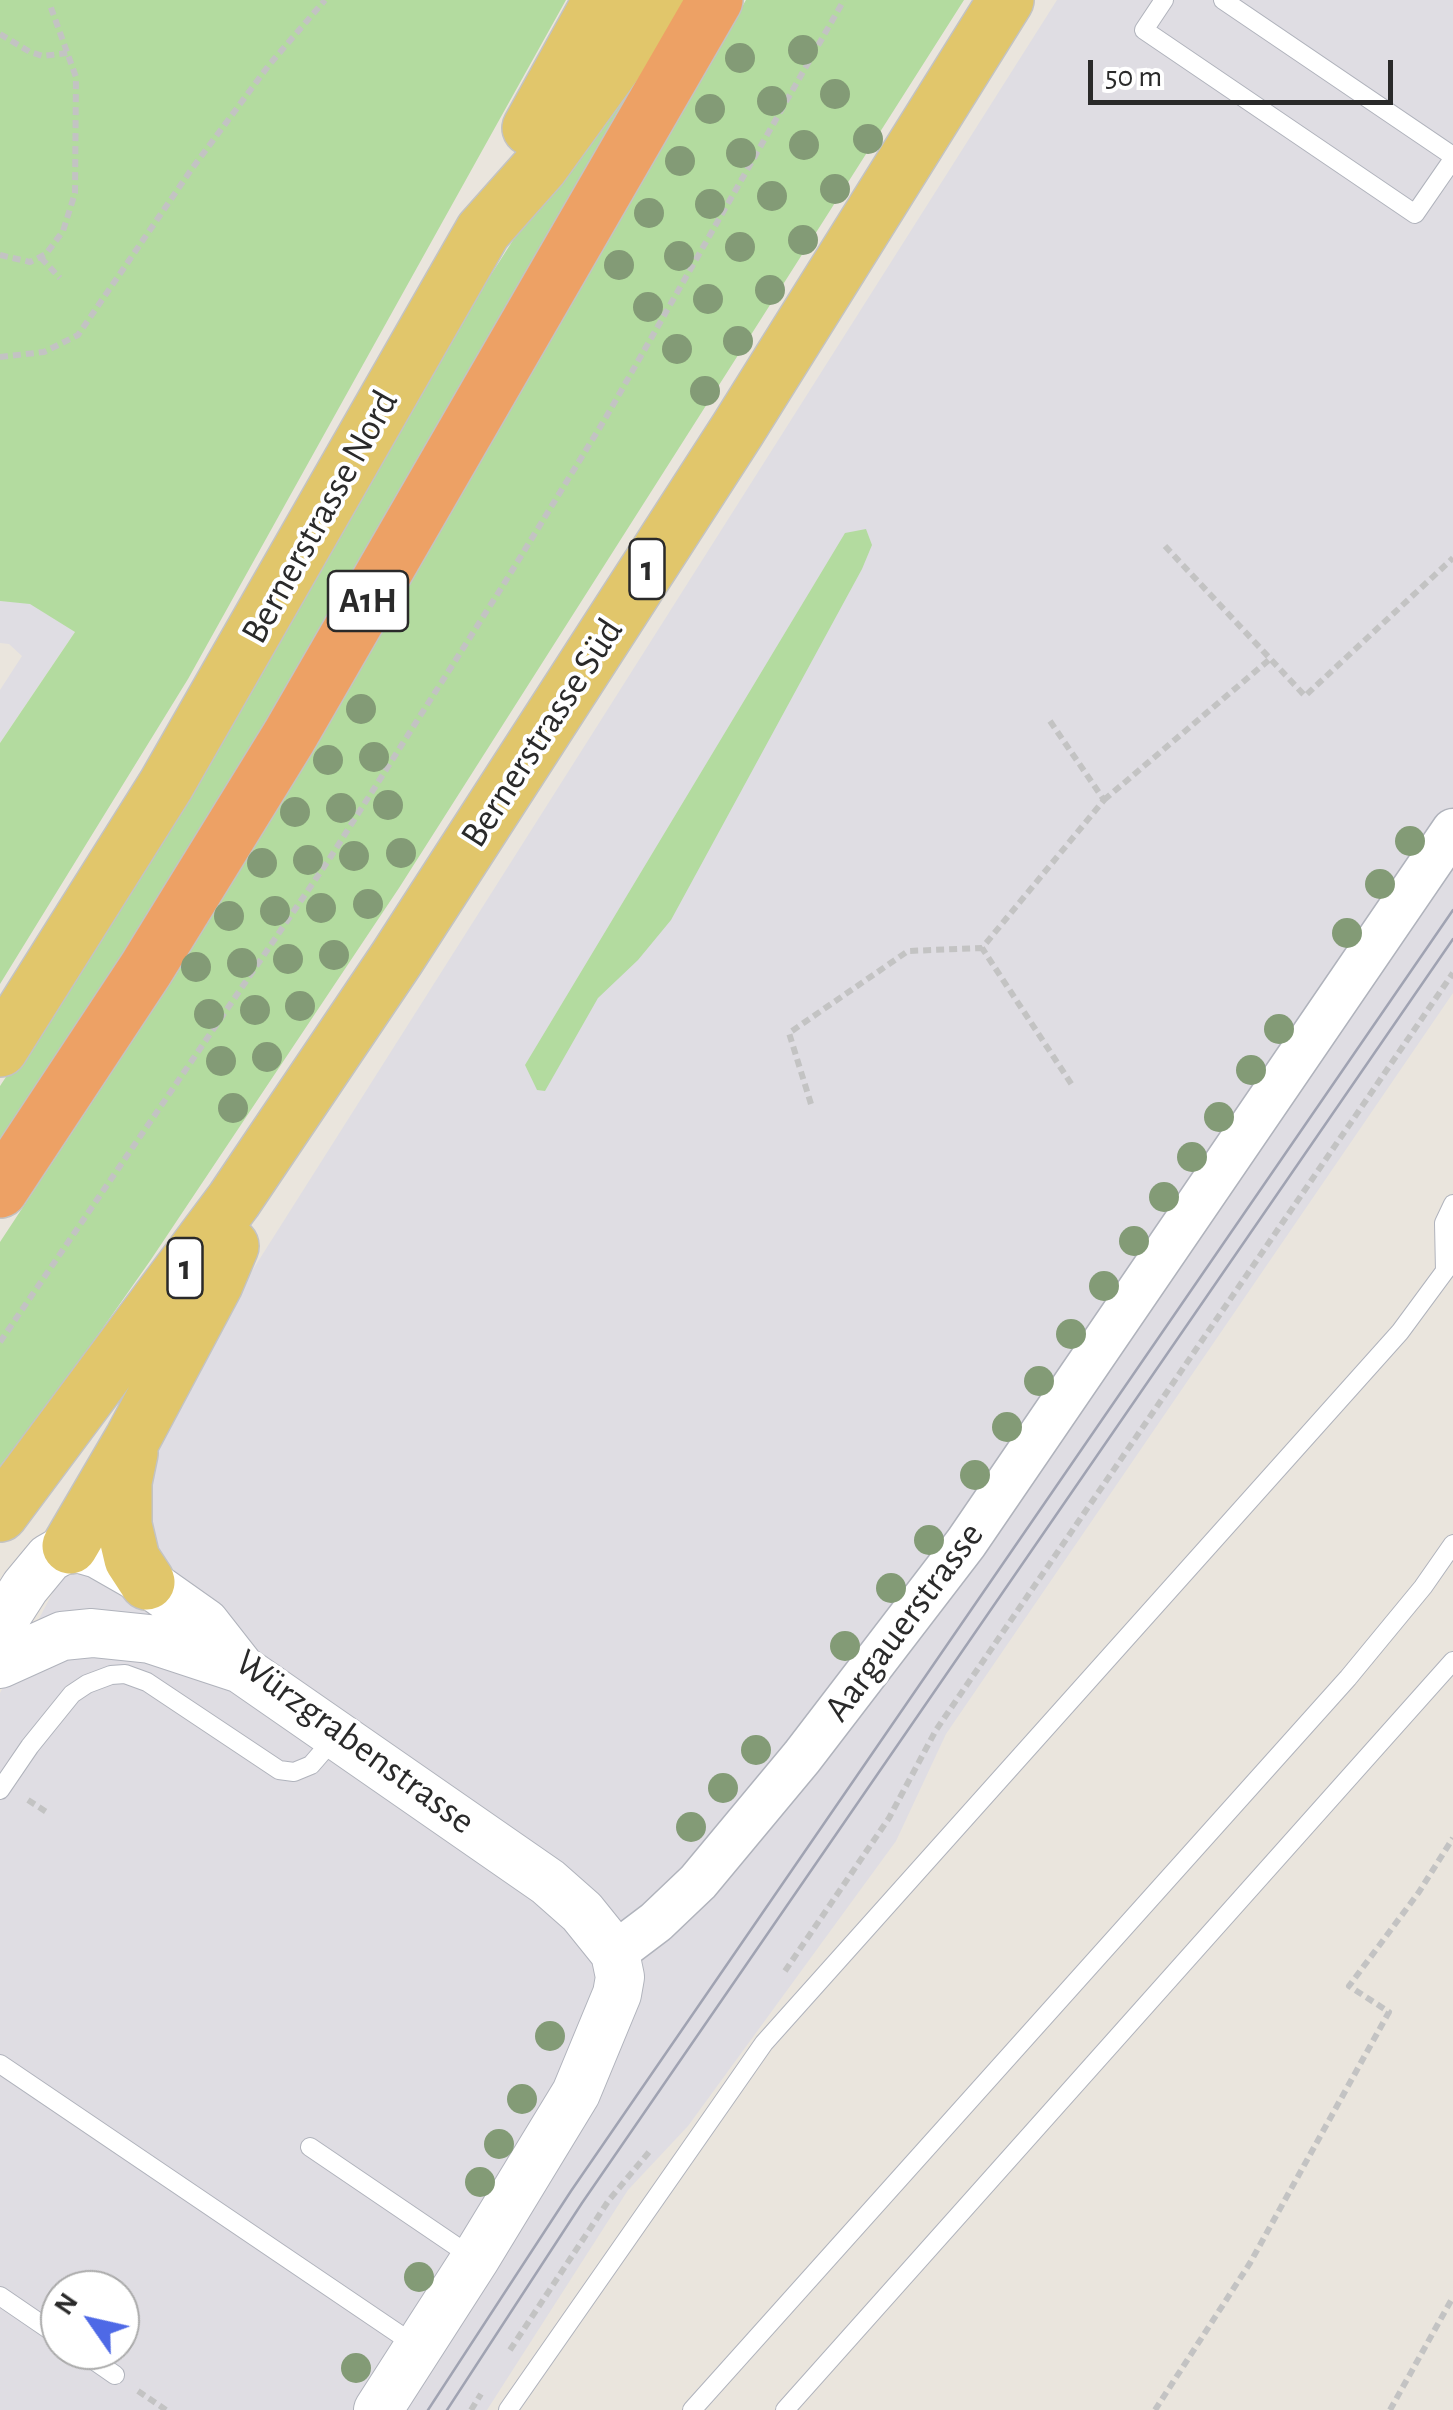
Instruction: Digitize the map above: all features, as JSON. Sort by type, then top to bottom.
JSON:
[{"type":"highway","name":"A1H","points":[[0,1190],[146,969],[288,737],[714,0]]},
{"type":"main road","points":[[483,231],[512,160],[601,0]]},
{"type":"main road","name":"Bernerstrasse Nord","points":[[0,1049],[166,785],[483,231],[540,167],[660,0]]},
{"type":"main road","name":"Bernerstrasse Süd","points":[[0,1514],[280,1133],[727,446],[1006,0]]},
{"type":"main road","points":[[0,1626],[24,1587],[49,1558],[70,1546],[132,1440],[215,1284],[280,1133]]},
{"type":"main road","points":[[132,1440],[124,1482],[124,1526],[132,1559],[147,1582]]},
{"type":"main road","name":"Würzgrabenstrasse","points":[[70,1546],[98,1554],[147,1582],[205,1623],[241,1669],[548,1882],[582,1912],[615,1953]]},
{"type":"main road","points":[[0,1664],[62,1636],[92,1633],[150,1639],[241,1669]]},
{"type":"main road","points":[[378,2410],[554,2132],[589,2066],[617,1994],[620,1977],[615,1953]]},
{"type":"street","name":"Aargauerstrasse","points":[[615,1953],[656,1922],[698,1882],[802,1756],[966,1542],[1453,830]]},
{"type":"lane","points":[[1164,0],[1144,30],[1415,214],[1453,157],[1223,0]]},
{"type":"lane","points":[[508,2410],[764,2043],[1410,1320],[1445,1270],[1444,1224],[1453,1204]]},
{"type":"lane","points":[[692,2410],[1348,1678],[1453,1544]]},
{"type":"lane","points":[[786,2410],[1453,1661]]},
{"type":"lane","points":[[0,1790],[58,1709],[72,1694],[99,1678],[136,1676],[270,1766],[286,1772],[311,1765],[337,1734]]},
{"type":"lane","points":[[0,2064],[418,2347]]},
{"type":"lane","points":[[310,2147],[475,2259]]},
{"type":"lane","points":[[0,2296],[40,2323]]},
{"type":"lane","points":[[109,2370],[116,2375]]},
{"type":"path","points":[[0,357],[44,352],[78,336],[192,170],[270,65],[325,0]]},
{"type":"path","points":[[0,1342],[328,861],[502,587],[623,388],[845,0]]},
{"type":"path","points":[[0,255],[18,261],[40,258],[63,232],[75,192],[77,86],[50,5]]},
{"type":"path","points":[[0,34],[44,56],[68,53]]},
{"type":"path","points":[[40,258],[60,278]]},
{"type":"path","points":[[1164,546],[1305,696],[1453,558]]},
{"type":"path","points":[[811,1104],[789,1033],[908,951],[982,948],[1104,800],[1270,659]]},
{"type":"path","points":[[1050,721],[1104,800]]},
{"type":"path","points":[[982,948],[1074,1088]]},
{"type":"path","points":[[780,1979],[890,1818],[936,1730],[1453,973]]},
{"type":"path","points":[[32,1803],[48,1813]]},
{"type":"path","points":[[1154,2410],[1250,2263],[1389,2012],[1349,1986],[1453,1838]]},
{"type":"path","points":[[504,2358],[609,2200],[660,2140]]},
{"type":"path","points":[[1390,2410],[1453,2298]]},
{"type":"path","points":[[471,2410],[483,2390]]},
{"type":"shaded area","points":[[1057,0],[1453,0],[1453,993],[946,1734],[896,1841],[688,2126],[628,2190],[487,2410],[0,2410],[0,1693],[74,1552]]},
{"type":"shaded area","points":[[0,601],[30,603],[75,632],[0,743],[0,690],[22,656],[9,644],[0,643]]},
{"type":"green space","points":[[0,0],[566,0],[188,679],[0,984],[0,743],[75,632],[30,604],[0,601]]},
{"type":"green space","points":[[688,0],[236,781],[0,1148],[0,1086],[430,370],[565,159]]},
{"type":"green space","points":[[746,0],[964,0],[399,888],[150,1261],[55,1396],[0,1466],[0,1242],[181,967],[362,666]]},
{"type":"green space","points":[[866,529],[872,545],[862,569],[671,920],[638,960],[598,998],[545,1091],[537,1090],[525,1065],[845,533]]},
{"type":"tram line","points":[[428,2410],[571,2191],[1453,910]]},
{"type":"tram line","points":[[447,2410],[582,2203],[1453,939]]}]
